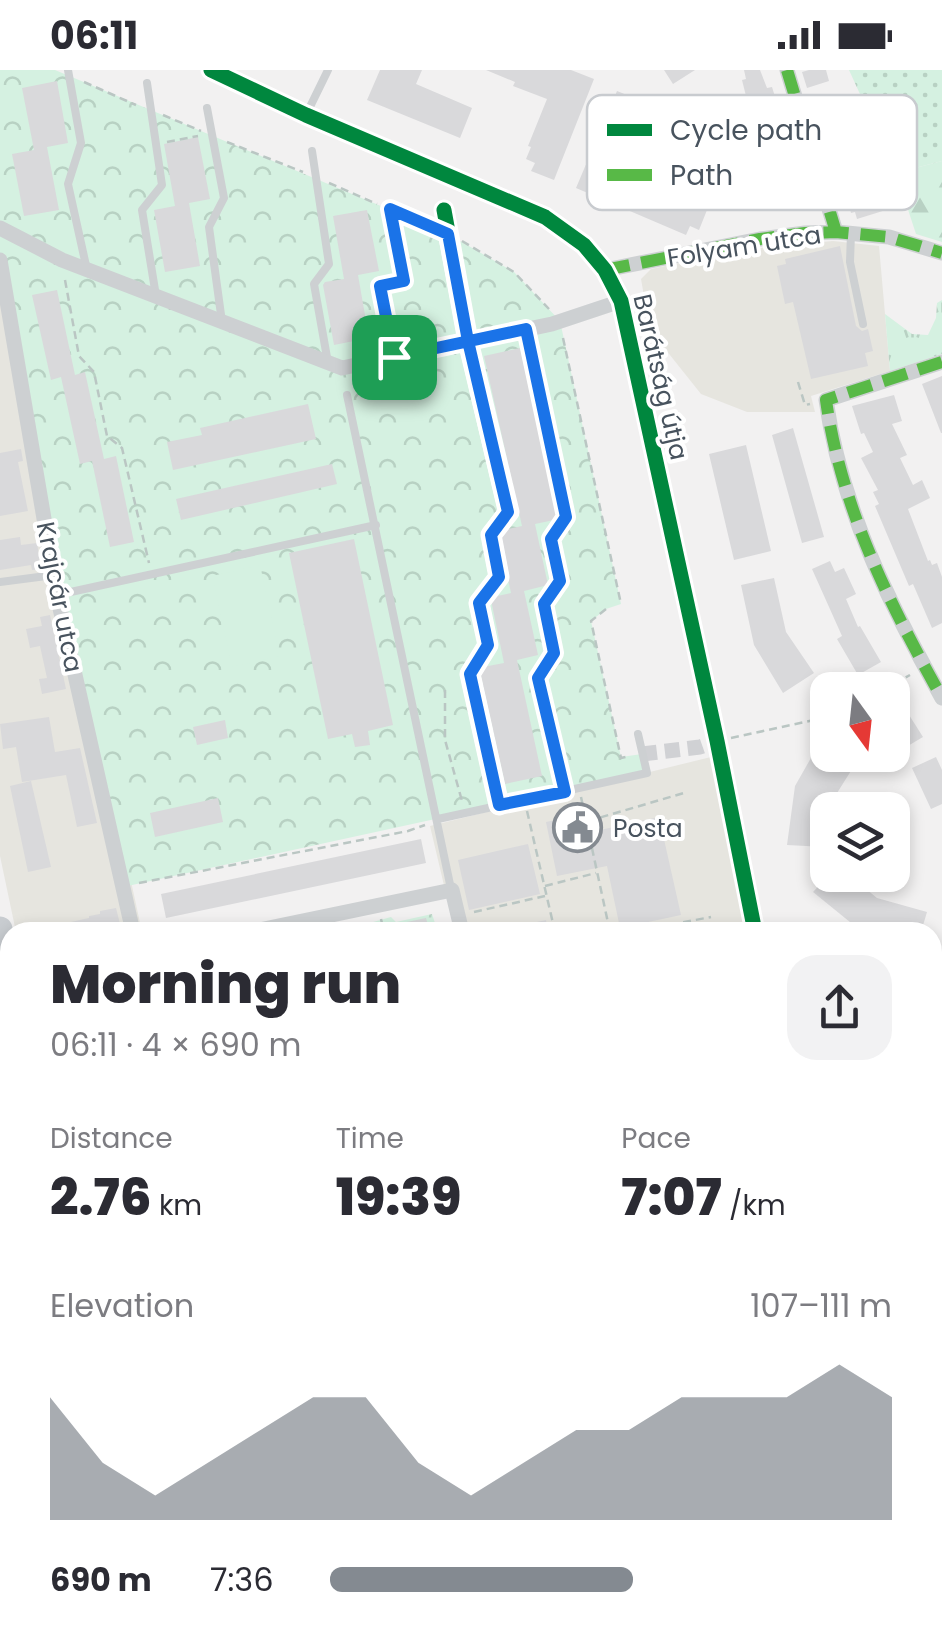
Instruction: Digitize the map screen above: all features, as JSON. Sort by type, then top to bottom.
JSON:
[{"type":"street","name":"Barátság útja","points":[[211,70],[306,115],[545,216],[584,245],[605,270],[620,301],[754,922]]},
{"type":"street","points":[[787,70],[796,95]]},
{"type":"street","points":[[836,210],[844,233]]},
{"type":"street","points":[[0,228],[62,260],[342,368],[560,321],[620,301]]},
{"type":"street","name":"Folyam utca","points":[[605,270],[805,233],[889,238],[942,253]]},
{"type":"street","name":"Krajcár utca","points":[[0,260],[57,595],[131,922]]},
{"type":"street","points":[[942,362],[826,400],[847,495],[864,543],[942,698]]},
{"type":"street","points":[[300,922],[452,890],[460,922]]},
{"type":"lane","points":[[306,115],[328,70]]},
{"type":"lane","points":[[68,73],[80,142],[68,184],[87,270]]},
{"type":"lane","points":[[146,83],[162,185],[142,210],[156,296]]},
{"type":"lane","points":[[207,108],[224,198],[209,227],[222,322]]},
{"type":"lane","points":[[312,151],[329,264],[314,284],[328,362]]},
{"type":"lane","points":[[390,209],[404,281],[380,286],[394,357]]},
{"type":"lane","points":[[444,210],[468,341],[508,512],[491,535],[499,577],[479,603],[488,645],[470,674],[499,805]]},
{"type":"lane","points":[[844,233],[864,324]]},
{"type":"lane","points":[[526,329],[566,517],[551,539],[560,581],[544,604],[554,653],[538,678],[565,792]]},
{"type":"lane","points":[[347,395],[452,890]]},
{"type":"lane","points":[[57,595],[376,525]]},
{"type":"lane","points":[[0,582],[54,575]]},
{"type":"lane","points":[[438,819],[647,773],[638,734]]},
{"type":"path","points":[[68,73],[208,134],[156,144]]},
{"type":"path","points":[[211,135],[448,234],[514,272],[560,321],[621,604]]},
{"type":"path","points":[[62,260],[79,356],[94,372],[108,436],[122,448],[152,574]]},
{"type":"path","points":[[798,382],[805,405],[826,400]]},
{"type":"path","points":[[606,608],[591,621],[621,758],[642,754]]},
{"type":"path","points":[[445,690],[445,740],[465,813]]},
{"type":"path","points":[[717,741],[810,721]]},
{"type":"path","points":[[580,788],[608,922]]},
{"type":"path","points":[[586,822],[684,792]]},
{"type":"path","points":[[524,800],[554,922]]},
{"type":"path","points":[[123,886],[408,831],[438,819]]},
{"type":"path","points":[[544,886],[597,873]]},
{"type":"path","points":[[458,916],[547,896]]},
{"type":"path","points":[[681,922],[711,916]]},
{"type":"shaded area","points":[[0,178],[87,678],[140,922],[14,922],[0,856]]},
{"type":"shaded area","points":[[833,241],[879,246],[890,371],[811,396],[815,412],[747,412],[701,394],[650,330],[641,279],[651,269],[741,250]]},
{"type":"shaded area","points":[[711,757],[744,922],[453,922],[430,826]]},
{"type":"green space","points":[[0,70],[55,70],[448,234],[514,272],[560,321],[621,604],[606,609],[591,621],[621,757],[642,754],[647,773],[123,887],[57,595],[0,260]]},
{"type":"green space","points":[[849,70],[942,70],[942,161],[917,168],[917,95],[860,95]]},
{"type":"green space","points":[[942,161],[942,242],[916,234],[908,210],[917,210],[917,168]]},
{"type":"green space","points":[[942,300],[942,354],[890,371],[885,314],[912,334],[928,335],[936,318],[937,303]]},
{"type":"green space","points":[[260,565],[280,656],[232,667],[212,576]]},
{"type":"green space","points":[[432,914],[435,922],[396,922]]},
{"type":"building","points":[[380,70],[422,70],[416,84],[472,108],[460,138],[367,100]]},
{"type":"building","points":[[486,70],[571,70],[594,79],[554,180],[531,171],[535,163],[526,159],[547,99],[513,86],[515,82]]},
{"type":"building","points":[[664,70],[695,70],[673,84]]},
{"type":"building","points":[[744,70],[760,70],[774,95],[746,95],[742,80],[746,79]]},
{"type":"building","points":[[826,70],[829,81],[807,88],[802,72]]},
{"type":"building","points":[[57,81],[68,143],[47,147],[59,210],[24,216],[12,154],[34,150],[22,88]]},
{"type":"building","points":[[198,137],[210,199],[189,203],[200,266],[165,272],[154,210],[175,206],[164,144]]},
{"type":"building","points":[[587,162],[587,193],[576,188]]},
{"type":"building","points":[[367,210],[379,271],[358,275],[369,338],[334,345],[323,285],[344,279],[333,216]]},
{"type":"building","points":[[627,210],[707,210],[699,230],[690,226],[686,235]]},
{"type":"building","points":[[850,210],[886,210],[857,219],[855,212]]},
{"type":"building","points":[[840,246],[856,326],[862,331],[868,329],[873,351],[865,353],[868,366],[811,379],[793,302],[785,304],[777,266],[786,264],[785,259]]},
{"type":"building","points":[[57,290],[75,375],[85,372],[104,459],[116,456],[134,542],[110,547],[92,461],[80,464],[61,377],[51,380],[32,295]]},
{"type":"building","points":[[520,348],[557,516],[535,524],[548,585],[524,591],[538,655],[517,660],[542,776],[505,784],[480,672],[483,667],[504,663],[491,600],[511,593],[499,537],[504,530],[522,526],[484,356]]},
{"type":"building","points":[[942,376],[942,433],[941,433],[922,384]]},
{"type":"building","points":[[894,395],[902,421],[892,424],[907,455],[900,458],[913,485],[922,480],[930,498],[908,509],[928,561],[932,565],[937,563],[942,577],[942,623],[932,628],[913,584],[909,586],[875,506],[879,504],[873,492],[878,490],[861,458],[873,452],[864,433],[861,434],[852,406]]},
{"type":"building","points":[[308,404],[316,439],[173,470],[167,442],[202,435],[200,428]]},
{"type":"building","points":[[793,428],[824,537],[802,543],[772,435]]},
{"type":"building","points":[[746,445],[771,551],[734,560],[709,454]]},
{"type":"building","points":[[21,449],[23,461],[18,462],[28,511],[0,516],[0,453]]},
{"type":"building","points":[[332,464],[337,484],[181,520],[176,499]]},
{"type":"building","points":[[20,537],[21,545],[37,543],[41,569],[32,570],[31,565],[0,570],[0,540]]},
{"type":"building","points":[[354,539],[393,725],[368,731],[370,745],[355,747],[352,734],[328,739],[289,553]]},
{"type":"building","points":[[830,561],[835,572],[844,568],[856,594],[846,599],[858,627],[881,662],[856,672],[837,639],[842,636],[812,569]]},
{"type":"building","points":[[774,578],[786,632],[813,672],[783,693],[754,645],[741,585]]},
{"type":"building","points":[[50,615],[66,689],[42,694],[39,679],[47,678],[40,646],[30,648],[26,629],[42,626],[40,617]]},
{"type":"building","points":[[910,716],[923,737],[910,745]]},
{"type":"building","points":[[49,717],[55,752],[80,748],[97,823],[77,827],[66,775],[22,782],[16,747],[3,749],[0,724]]},
{"type":"building","points":[[225,720],[228,738],[197,745],[193,727]]},
{"type":"building","points":[[936,757],[942,770],[942,804],[931,809],[912,768]]},
{"type":"building","points":[[810,760],[810,772],[850,772],[838,792],[810,792],[810,846],[787,845],[795,786]]},
{"type":"building","points":[[31,781],[51,867],[28,872],[10,786]]},
{"type":"building","points":[[218,798],[223,822],[155,837],[150,813]]},
{"type":"building","points":[[579,815],[582,834],[659,817],[681,915],[648,922],[619,922],[607,866],[557,876],[546,822]]},
{"type":"building","points":[[421,839],[426,863],[166,918],[161,894]]},
{"type":"building","points":[[528,844],[540,894],[469,910],[458,860]]},
{"type":"building","points":[[813,892],[870,892],[877,898],[927,912],[924,922],[850,922]]},
{"type":"building","points":[[116,908],[120,922],[71,922],[100,914]]},
{"type":"tunnel","points":[[642,754],[700,747],[717,741]]},
{"type":"marked path","points":[[787,70],[795,95]]},
{"type":"marked path","points":[[829,210],[836,232]]},
{"type":"marked path","points":[[605,270],[805,233],[889,237],[942,253]]},
{"type":"marked path","points":[[942,362],[826,400],[843,479],[870,555],[942,698]]},
{"type":"cycle path","points":[[211,70],[545,217],[584,245],[605,270],[621,301],[753,922]]},
{"type":"cycle path","points":[[444,210],[468,341],[509,512],[491,535],[499,577],[479,603],[488,645],[470,674],[499,805]]},
{"type":"place","name":"Posta","points":[[578,828]]},
{"type":"route","points":[[394,357],[380,286],[404,281],[390,209],[448,234],[468,341],[508,512],[491,535],[499,577],[479,603],[488,645],[470,674],[499,805],[565,792],[538,678],[554,653],[544,604],[560,581],[551,539],[566,517],[526,329],[468,341],[394,357]]}]
